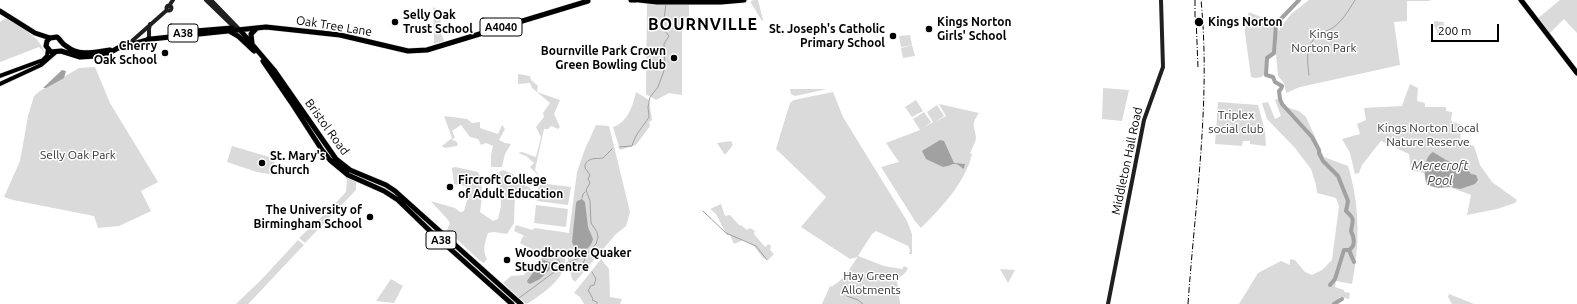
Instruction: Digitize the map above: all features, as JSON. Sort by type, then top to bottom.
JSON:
[{"type":"highway","name":"Oak Tree Lane","points":[[236,30],[275,27],[341,36],[408,51],[427,50],[590,0]]},
{"type":"highway","points":[[631,0],[636,0]]},
{"type":"highway","points":[[639,0],[721,2],[744,0]]},
{"type":"highway","points":[[1521,0],[1577,73]]},
{"type":"highway","name":"A38","points":[[0,11],[35,33],[50,38],[57,37],[76,54]]},
{"type":"highway","points":[[251,45],[251,34],[257,28]]},
{"type":"highway","name":"A38","points":[[35,33],[52,52],[82,55],[103,55],[132,41],[148,38],[236,30],[238,36],[251,45]]},
{"type":"highway","name":"Bristol Road","points":[[236,30],[271,66],[336,159],[346,168],[394,197],[521,304]]},
{"type":"highway","points":[[47,48],[47,41],[50,38]]},
{"type":"highway","name":"A38","points":[[116,49],[148,38]]},
{"type":"highway","points":[[57,52],[61,48],[62,43]]},
{"type":"highway","name":"Bristol Road","points":[[251,45],[297,110],[328,158],[343,172],[364,179]]},
{"type":"highway","points":[[291,95],[290,97],[297,110]]},
{"type":"highway","points":[[298,104],[304,116],[301,118]]},
{"type":"highway","name":"Bristol Road","points":[[418,216],[512,304]]},
{"type":"highway","points":[[491,285],[495,281]]},
{"type":"highway","points":[[491,285],[495,281]]},
{"type":"main road","points":[[132,41],[168,8],[173,0]]},
{"type":"main road","name":"Bristol Road","points":[[206,0],[236,30]]},
{"type":"main road","name":"Bristol Road","points":[[211,0],[236,30]]},
{"type":"main road","name":"Middleton Hall Road","points":[[1108,304],[1144,120],[1162,67],[1161,0]]},
{"type":"main road","points":[[148,38],[151,24]]},
{"type":"main road","points":[[0,76],[43,60],[47,56],[47,48]]},
{"type":"main road","points":[[0,84],[41,65],[57,52]]},
{"type":"green space","points":[[758,0],[762,21],[751,3],[751,1]]},
{"type":"green space","name":"Kings Norton Park","points":[[1309,0],[1430,1],[1407,1],[1407,21],[1394,22],[1400,65],[1300,87],[1286,93],[1284,83],[1278,76],[1276,55],[1277,32],[1291,14]]},
{"type":"green space","points":[[1560,0],[1577,0],[1577,33],[1564,19],[1549,34],[1537,19]]},
{"type":"green space","points":[[647,2],[689,4],[689,25],[682,25],[682,95],[669,93],[656,100],[646,94]]},
{"type":"green space","points":[[433,7],[441,12],[440,31],[444,41],[434,44]]},
{"type":"green space","points":[[1249,12],[1275,23],[1273,53],[1267,57],[1266,72],[1262,77],[1258,78],[1251,77],[1245,33],[1245,23]]},
{"type":"green space","points":[[6,18],[36,39],[43,49],[44,55],[43,51],[39,47],[0,62],[0,22]]},
{"type":"green space","points":[[1434,21],[1444,22],[1442,36],[1437,35]]},
{"type":"green space","points":[[910,35],[912,45],[901,47],[899,36]]},
{"type":"green space","points":[[912,45],[915,56],[903,58],[901,48]]},
{"type":"green space","name":"Selly Oak Park","points":[[95,67],[110,103],[158,182],[141,191],[151,211],[119,226],[98,228],[94,216],[4,197],[20,161],[28,116],[34,96],[79,68]]},
{"type":"green space","points":[[518,74],[530,76],[531,80],[538,86],[537,92],[560,100],[554,114],[560,127],[558,129],[551,126],[548,129],[544,129],[535,170],[540,177],[530,167],[534,163],[526,156],[518,153],[522,152],[536,157],[541,137],[536,127],[544,117],[543,113],[550,103],[532,88],[530,83],[518,84]]},
{"type":"green space","name":"Kings Norton Local Nature Reserve","points":[[1410,84],[1418,88],[1417,101],[1425,103],[1425,107],[1446,107],[1446,111],[1452,112],[1451,121],[1462,125],[1460,141],[1474,146],[1480,165],[1492,182],[1517,200],[1515,203],[1497,209],[1467,215],[1471,195],[1450,187],[1427,185],[1424,173],[1411,170],[1409,154],[1381,141],[1362,165],[1359,173],[1355,174],[1350,153],[1342,139],[1360,134],[1357,124],[1366,120],[1364,108],[1402,106]]},
{"type":"green space","points":[[1103,88],[1129,90],[1122,121],[1102,119]]},
{"type":"green space","points":[[790,89],[827,89],[795,96],[791,94]]},
{"type":"green space","points":[[636,92],[649,100],[652,120],[649,122],[650,126],[636,145],[620,150],[613,127],[618,125],[626,118]]},
{"type":"green space","name":"Hay Green Allotments","points":[[833,92],[843,117],[907,221],[912,234],[912,254],[909,254],[910,250],[908,246],[876,231],[872,234],[858,256],[884,266],[902,269],[904,266],[908,268],[906,272],[897,280],[900,304],[822,304],[830,286],[834,287],[832,286],[844,277],[858,257],[850,259],[801,227],[826,197],[776,149],[790,103],[794,100]]},
{"type":"green space","name":"Kings Norton Local Nature Reserve","points":[[1281,98],[1286,107],[1299,111],[1306,117],[1324,157],[1348,166],[1357,210],[1358,225],[1355,269],[1352,284],[1336,281],[1335,287],[1344,290],[1344,292],[1350,293],[1349,299],[1340,297],[1337,304],[1239,304],[1258,273],[1281,261],[1290,265],[1291,259],[1295,260],[1305,272],[1312,275],[1322,270],[1332,260],[1339,206],[1336,198],[1317,193],[1311,169],[1295,148],[1267,119],[1262,103],[1268,102],[1275,119],[1281,116],[1275,100]]},
{"type":"green space","points":[[916,100],[923,111],[912,117],[905,107]]},
{"type":"green space","name":"Triplex social club","points":[[1218,102],[1258,105],[1265,131],[1266,146],[1250,144],[1250,141],[1243,141],[1242,146],[1215,144]]},
{"type":"green space","points":[[939,104],[979,113],[974,123],[976,139],[970,153],[972,154],[969,165],[958,185],[945,203],[921,228],[881,167],[899,162],[886,143],[920,130],[913,119],[924,112],[931,122],[925,127],[933,122],[927,112],[937,105],[944,116],[935,122],[946,116]]},
{"type":"green space","points":[[444,116],[467,119],[472,123],[480,122],[480,128],[498,134],[502,125],[505,129],[499,140],[511,144],[505,154],[502,167],[491,167],[493,146],[486,143],[481,145],[478,139],[470,137],[461,125],[452,131],[455,137],[452,140],[456,141],[458,144],[457,146],[445,148],[442,146],[452,138]]},
{"type":"green space","points":[[596,125],[609,126],[630,212],[626,226],[616,234],[575,282],[572,279],[566,250],[564,267],[560,276],[546,290],[526,304],[503,283],[511,276],[524,275],[533,265],[549,253],[548,251],[533,249],[520,243],[523,236],[527,237],[514,231],[516,225],[532,230],[535,228],[569,233],[577,172],[585,149]]},
{"type":"green space","points":[[731,141],[733,145],[725,155],[717,143]]},
{"type":"green space","points":[[232,146],[276,159],[269,174],[257,172],[227,162]]},
{"type":"green space","points":[[455,167],[478,172],[482,187],[480,212],[493,221],[498,219],[501,206],[499,172],[503,170],[513,174],[515,182],[531,189],[532,196],[529,197],[520,191],[515,192],[514,223],[507,234],[494,232],[488,233],[484,250],[487,259],[484,263],[447,230],[450,223],[431,201],[455,208],[460,212],[464,211],[468,197],[468,189],[465,186],[454,184],[452,168]]},
{"type":"green space","points":[[345,177],[356,182],[356,190],[305,243],[299,238],[346,192],[347,180]]},
{"type":"green space","points":[[539,183],[571,187],[568,205],[537,201]]},
{"type":"green space","points":[[721,204],[725,216],[730,215],[740,226],[741,225],[747,230],[750,228],[755,231],[754,234],[765,247],[769,244],[771,246],[770,250],[774,254],[768,260],[763,258],[754,246],[743,240],[734,244],[730,235],[727,235],[716,214],[710,209]]},
{"type":"green space","points":[[536,205],[568,209],[566,227],[534,223]]},
{"type":"green space","points":[[423,218],[489,277],[487,280],[420,219]]},
{"type":"green space","points":[[298,240],[304,245],[253,299],[248,304],[236,304],[261,280]]},
{"type":"green space","points":[[601,259],[609,269],[610,297],[622,299],[620,304],[584,304],[580,297],[574,293]]},
{"type":"green space","points":[[1000,269],[1015,270],[1008,283]]},
{"type":"green space","points":[[391,279],[403,286],[394,303],[376,301]]},
{"type":"green space","points":[[1449,294],[1474,304],[1452,304],[1448,297]]},
{"type":"water","points":[[62,70],[66,71],[64,78],[46,88],[43,88]]},
{"type":"water","points":[[940,140],[944,141],[954,163],[965,164],[963,169],[955,164],[943,167],[926,159],[922,151]]},
{"type":"water","name":"Merecroft Pool","points":[[1433,152],[1446,160],[1466,168],[1471,174],[1476,175],[1478,180],[1475,184],[1460,189],[1450,187],[1438,188],[1427,185],[1425,167],[1427,158]]},
{"type":"water","points":[[582,199],[585,202],[588,227],[593,239],[591,245],[587,249],[578,250],[575,249],[572,242],[576,203]]},
{"type":"water","points":[[544,260],[551,263],[551,268],[540,279],[530,284],[528,283],[527,281]]},
{"type":"waterway","points":[[1299,0],[1276,24],[1274,53],[1267,58],[1266,75],[1273,77],[1275,82],[1282,86],[1279,91],[1282,104],[1312,137],[1323,161],[1338,176],[1348,201],[1346,211],[1353,220],[1351,231],[1354,244],[1349,250]]},
{"type":"waterway","points":[[1309,75],[1308,52],[1312,42],[1320,34],[1337,24],[1346,15],[1355,0]]},
{"type":"waterway","points":[[619,147],[632,146],[637,134],[649,117],[648,107],[650,97],[658,87],[665,68],[664,44],[669,36],[664,30],[663,26],[666,4]]},
{"type":"waterway","points":[[586,267],[583,264],[586,255],[596,244],[598,237],[597,232],[591,223],[590,201],[586,190],[590,183],[588,179],[590,175],[585,168],[585,165],[586,162],[590,160],[603,158],[612,149]]},
{"type":"waterway","points":[[582,198],[585,192]]},
{"type":"waterway","points":[[703,211],[726,233],[756,246],[767,260]]},
{"type":"waterway","points":[[1330,285],[1335,279],[1344,250],[1349,250]]},
{"type":"waterway","points":[[1349,250],[1354,262]]},
{"type":"waterway","points":[[543,261],[542,259],[552,255],[558,259],[562,266]]},
{"type":"waterway","points":[[570,262],[586,255]]},
{"type":"waterway","points":[[519,298],[568,262]]},
{"type":"waterway","points":[[551,270],[556,270]]},
{"type":"waterway","points":[[592,272],[596,279],[594,285],[590,286],[588,290],[593,299],[592,300],[597,302],[597,304]]},
{"type":"waterway","points":[[847,296],[858,300],[863,304]]},
{"type":"waterway","points":[[1334,304],[1342,299]]},
{"type":"railway","points":[[1195,0],[1195,22]]},
{"type":"railway","points":[[1188,304],[1203,114],[1204,38],[1201,0]]},
{"type":"railway","points":[[1196,17],[1198,68]]},
{"type":"place","name":"Selly Oak Trust School","points":[[395,22]]},
{"type":"place","name":"Kings Norton","points":[[1199,22]]},
{"type":"place","name":"Kings Norton Girls' School","points":[[929,29]]},
{"type":"place","name":"St. Joseph's Catholic Primary School","points":[[893,36]]},
{"type":"place","name":"Cherry Oak School","points":[[165,53]]},
{"type":"place","name":"Bournville Park Crown Green Bowling Club","points":[[674,58]]},
{"type":"place","name":"St. Mary's Church","points":[[262,163]]},
{"type":"place","name":"Fircroft College of Adult Education","points":[[450,187]]},
{"type":"place","name":"The University of Birmingham School","points":[[370,217]]},
{"type":"place","name":"Woodbrooke Quaker Study Centre","points":[[507,260]]},
{"type":"district","name":"BOURNVILLE","points":[[703,25]]}]
